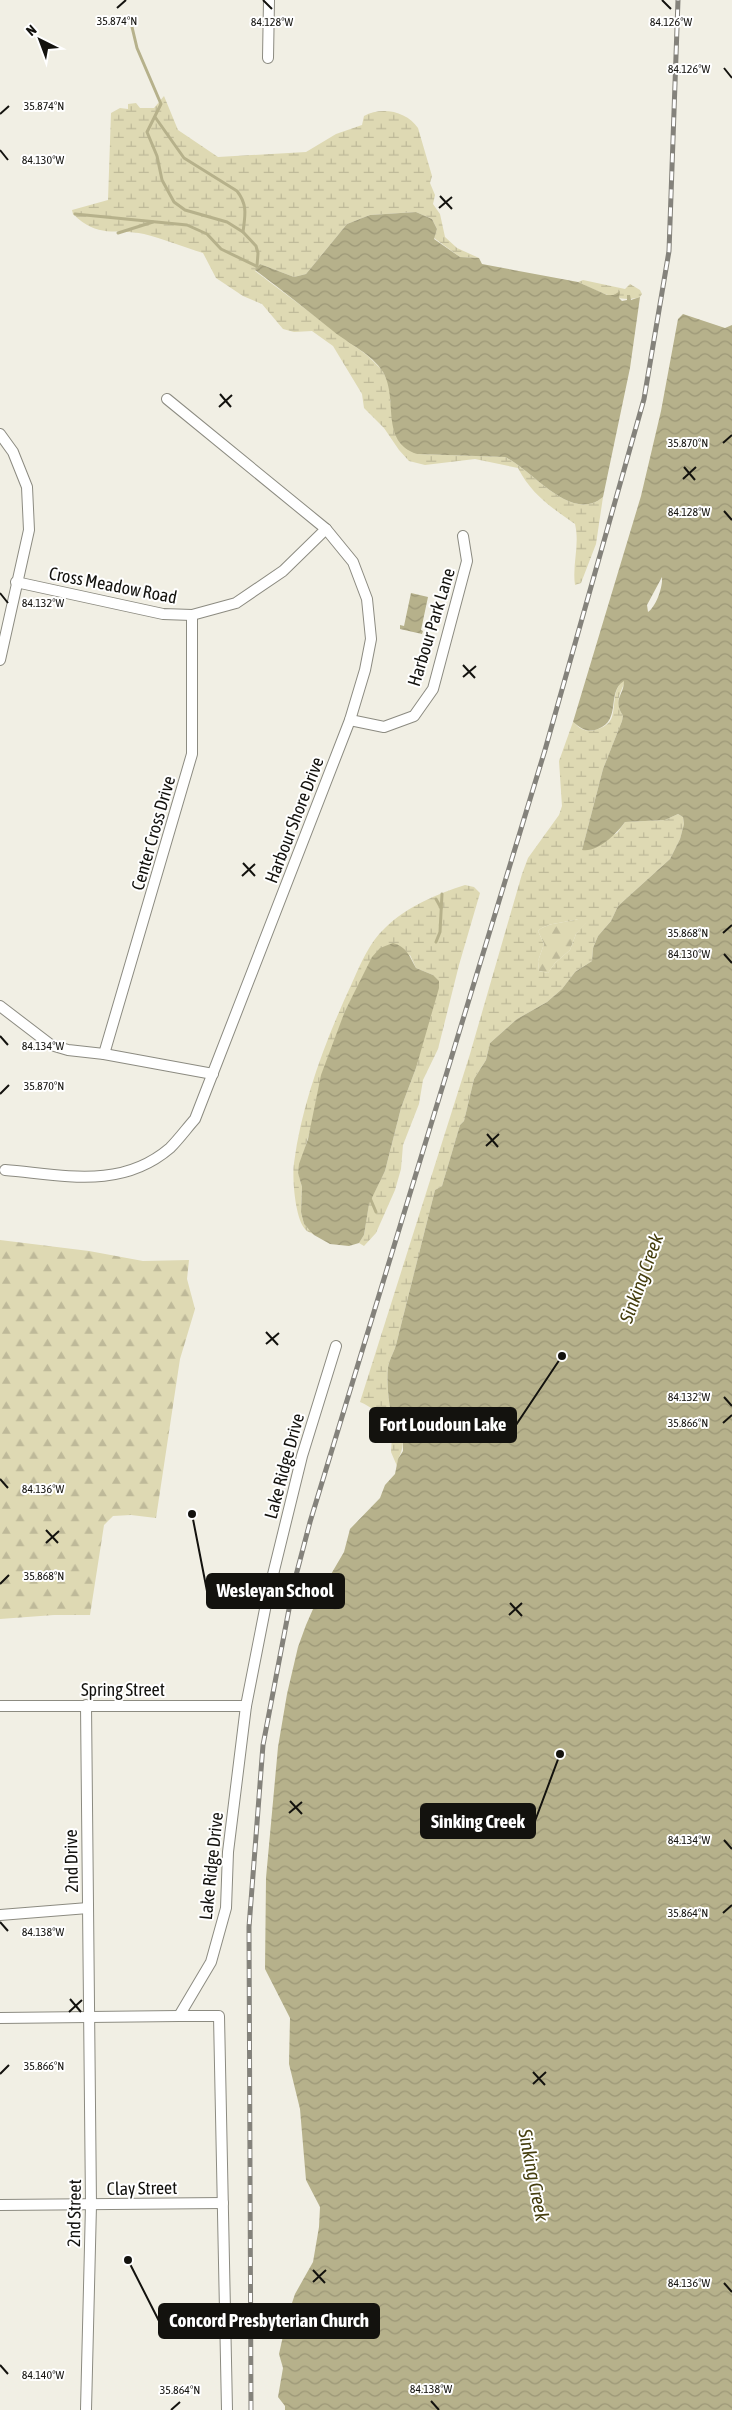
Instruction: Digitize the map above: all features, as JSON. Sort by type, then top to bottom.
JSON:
[{"type":"street","points":[[268,58],[270,0]]},
{"type":"street","name":"Harbour Shore Drive","points":[[5,1170],[94,1178],[123,1174],[148,1164],[170,1147],[195,1119],[350,720],[365,670],[371,639],[367,599],[353,562],[326,529],[167,400]]},
{"type":"street","points":[[0,434],[13,452],[27,486],[29,530],[0,660]]},
{"type":"street","name":"Cross Meadow Road","points":[[16,582],[163,614],[192,616],[236,603],[283,571],[326,529]]},
{"type":"street","name":"Harbour Park Lane","points":[[350,720],[384,727],[414,716],[433,689],[467,560],[463,536]]},
{"type":"street","name":"Center Cross Drive","points":[[104,1054],[192,754],[192,616]]},
{"type":"street","points":[[0,1006],[51,1045],[68,1050],[104,1054],[213,1074]]},
{"type":"street","name":"Lake Ridge Drive","points":[[179,2016],[210,1962],[226,1908],[228,1852],[246,1706],[267,1599],[302,1456],[336,1346]]},
{"type":"street","name":"2nd Drive","points":[[86,1705],[89,2017]]},
{"type":"street","name":"Spring Street","points":[[0,1706],[246,1706]]},
{"type":"street","points":[[0,1915],[88,1908]]},
{"type":"street","points":[[0,2018],[219,2016],[227,2410]]},
{"type":"street","name":"2nd Street","points":[[86,2410],[91,2205],[89,2017]]},
{"type":"street","name":"Clay Street","points":[[0,2205],[224,2203]]},
{"type":"green space","points":[[164,96],[178,130],[218,157],[306,152],[336,134],[362,125],[364,116],[378,111],[401,114],[413,122],[418,128],[432,176],[430,183],[435,195],[433,204],[440,214],[445,237],[457,248],[479,258],[460,257],[434,238],[437,229],[432,219],[416,212],[370,215],[347,224],[306,274],[294,277],[260,264],[255,271],[368,356],[382,370],[390,386],[390,401],[417,454],[505,457],[565,500],[578,504],[591,504],[603,497],[596,544],[581,583],[575,585],[574,570],[577,539],[575,524],[536,493],[518,468],[475,459],[425,465],[409,461],[384,428],[364,408],[362,394],[333,346],[312,331],[294,332],[283,329],[262,304],[243,296],[216,278],[203,253],[144,234],[99,230],[82,222],[73,214],[72,210],[108,200],[111,113],[120,108],[128,109],[128,104],[136,103],[140,108],[154,108]]},
{"type":"green space","points":[[583,280],[625,289],[630,284],[640,290],[642,294],[640,297],[632,299],[617,298],[578,282]]},
{"type":"green space","points":[[624,680],[619,703],[623,716],[622,721],[603,769],[582,850],[617,833],[625,822],[665,820],[678,814],[683,817],[684,824],[680,839],[670,859],[618,906],[611,921],[598,936],[593,948],[592,961],[575,972],[562,989],[547,1002],[517,1019],[490,1043],[486,1060],[474,1079],[464,1121],[460,1125],[442,1186],[435,1190],[396,1345],[389,1365],[388,1385],[392,1418],[395,1428],[403,1441],[397,1466],[391,1452],[392,1435],[377,1413],[360,1402],[470,1054],[522,874],[528,858],[559,815],[562,806],[559,761],[573,722],[581,728],[590,731],[604,727],[612,717],[616,692]],"holes":[[[589,919],[576,934],[570,950],[555,963],[548,973],[539,971],[538,961],[544,944],[538,931],[551,924]]]},
{"type":"green space","points":[[465,885],[474,887],[480,893],[459,965],[438,1049],[423,1080],[419,1104],[403,1145],[401,1169],[395,1190],[376,1233],[364,1246],[359,1243],[364,1235],[369,1203],[385,1171],[401,1108],[416,1068],[425,1032],[433,975],[416,968],[410,955],[351,1000],[345,1011],[298,1172],[302,1187],[301,1212],[304,1224],[315,1235],[306,1230],[299,1216],[293,1178],[294,1163],[309,1094],[324,1048],[342,1004],[374,940],[393,920],[422,902]]},
{"type":"green space","points":[[578,919],[590,919],[576,934],[570,950],[555,963],[548,973],[539,971],[538,961],[544,944],[538,931],[551,924]]},
{"type":"green space","points":[[0,1240],[89,1251],[143,1261],[189,1260],[187,1279],[195,1309],[180,1359],[156,1518],[131,1515],[113,1516],[104,1525],[90,1615],[54,1615],[0,1619]]},
{"type":"water","points":[[416,212],[432,219],[437,229],[434,239],[460,257],[479,258],[482,264],[578,282],[607,295],[614,295],[620,291],[619,298],[622,301],[627,300],[627,295],[630,295],[631,300],[640,297],[630,368],[603,497],[591,504],[578,504],[565,500],[505,457],[417,454],[405,448],[398,440],[394,430],[390,395],[383,372],[373,360],[255,270],[260,264],[294,277],[306,274],[347,224],[370,215]]},
{"type":"water","points":[[683,314],[725,328],[732,325],[732,2410],[285,2410],[285,2406],[278,2397],[283,2368],[279,2354],[287,2318],[295,2294],[313,2262],[319,2227],[320,2207],[306,2180],[300,2109],[289,2064],[290,2018],[265,1969],[266,1878],[278,1747],[287,1694],[298,1647],[306,1625],[320,1593],[344,1552],[350,1529],[380,1498],[385,1485],[395,1474],[398,1459],[403,1451],[403,1441],[395,1428],[390,1407],[389,1365],[396,1345],[435,1190],[442,1186],[460,1125],[464,1121],[474,1079],[486,1060],[490,1043],[517,1019],[547,1002],[562,989],[575,972],[592,961],[593,948],[598,936],[611,921],[618,906],[670,859],[680,839],[684,824],[683,817],[678,814],[665,820],[625,822],[601,845],[588,850],[582,850],[603,769],[622,721],[623,716],[618,701],[624,681],[616,692],[610,719],[605,725],[598,729],[588,730],[573,722],[641,496],[661,411],[678,319]],"holes":[[[662,577],[656,601],[648,612],[647,605]]]},
{"type":"water","points":[[411,593],[428,597],[421,630],[423,631],[422,634],[400,629],[400,625],[404,626]]},
{"type":"water","points":[[393,943],[404,949],[416,968],[433,975],[439,981],[439,988],[416,1068],[401,1108],[385,1171],[369,1204],[364,1235],[359,1243],[349,1246],[330,1244],[314,1235],[304,1224],[301,1212],[302,1187],[298,1173],[299,1164],[308,1139],[321,1075],[345,1011],[372,957],[380,948]]},
{"type":"waterway","points":[[132,27],[137,48],[161,104],[147,132],[157,156],[162,180],[174,202],[185,210],[227,222],[243,232],[256,246],[258,253],[257,266]]},
{"type":"waterway","points":[[155,117],[184,158],[237,191],[244,206],[243,232]]},
{"type":"waterway","points":[[75,214],[187,225],[207,234],[221,249],[256,266]]},
{"type":"waterway","points":[[118,233],[153,222]]},
{"type":"waterway","points":[[436,942],[440,932],[442,894]]},
{"type":"waterway","points":[[436,899],[441,908]]},
{"type":"waterway","points":[[370,1198],[376,1212]]},
{"type":"railway","points":[[251,2410],[249,1927],[263,1745],[294,1583],[310,1522],[545,750],[644,399],[669,251],[678,0]]},
{"type":"place","name":"Fort Loudoun Lake","points":[[562,1356]]},
{"type":"place","name":"Wesleyan School","points":[[192,1514]]},
{"type":"place","name":"Sinking Creek","points":[[560,1754]]},
{"type":"place","name":"Concord Presbyterian Church","points":[[128,2260]]}]
